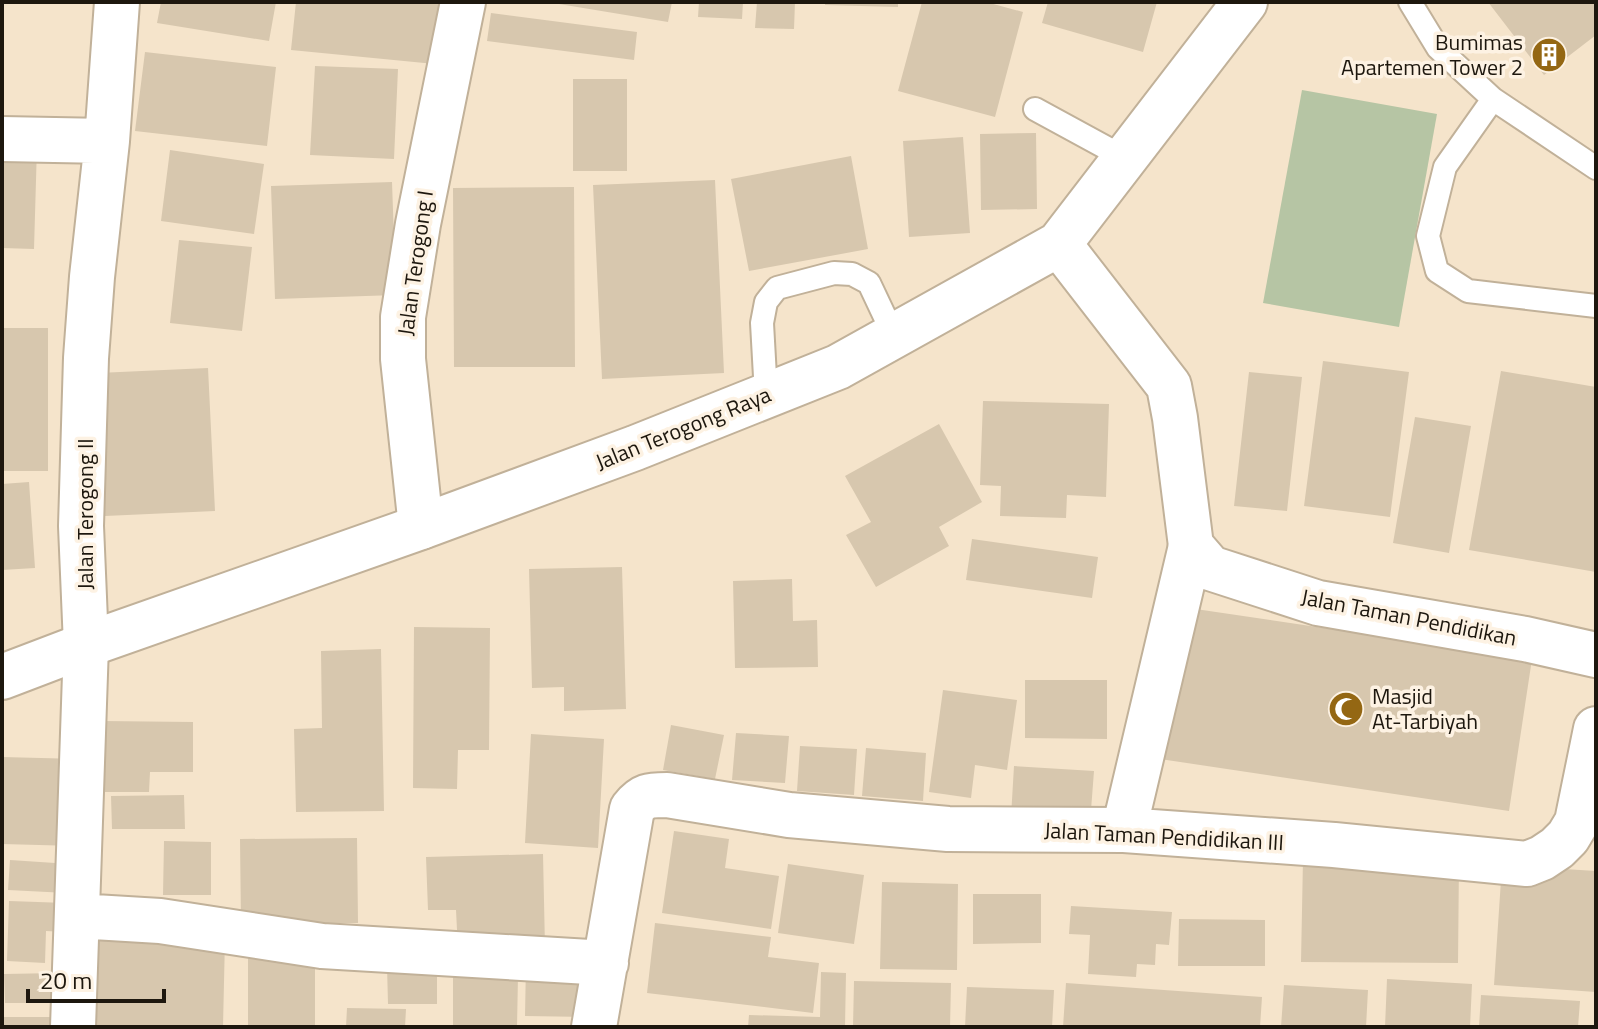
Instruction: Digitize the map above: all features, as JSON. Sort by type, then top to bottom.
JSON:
[{"type":"street","name":"Jalan Terogong II","points":[[73,1027],[86,645],[81,526],[86,358],[117,2]]},
{"type":"street","name":"Jalan Terogong I","points":[[421,527],[403,359],[403,317],[418,224],[463,2]]},
{"type":"street","name":"Jalan Terogong Raya","points":[[2,677],[635,448],[838,367],[1059,244],[1245,2]]},
{"type":"street","points":[[2,139],[107,141]]},
{"type":"street","points":[[1059,244],[1169,386],[1191,546],[1124,830]]},
{"type":"street","name":"Jalan Taman Pendidikan","points":[[1191,546],[1210,568],[1318,603],[1525,639],[1596,655]]},
{"type":"street","name":"Jalan Taman Pendidikan III","points":[[606,963],[632,809],[640,798],[667,795],[789,815],[948,829],[1124,830],[1334,845],[1527,864],[1557,848],[1577,822],[1596,729]]},
{"type":"street","points":[[77,916],[160,921],[322,946],[606,963],[594,1027]]},
{"type":"lane","points":[[1410,2],[1438,48],[1493,99],[1596,168]]},
{"type":"lane","points":[[1493,99],[1445,167],[1428,236],[1437,271],[1468,291],[1596,306]]},
{"type":"lane","points":[[1035,109],[1125,158]]},
{"type":"lane","points":[[766,395],[762,323],[766,302],[777,288],[834,273],[852,274],[869,283],[894,336]]},
{"type":"green space","points":[[1302,90],[1437,114],[1399,327],[1263,303]]},
{"type":"building","points":[[161,2],[276,2],[269,41],[157,23]]},
{"type":"building","points":[[296,2],[452,2],[445,65],[291,50]]},
{"type":"building","points":[[559,2],[672,2],[668,22]]},
{"type":"building","points":[[699,2],[743,2],[742,19],[698,17]]},
{"type":"building","points":[[757,2],[795,2],[794,29],[755,28]]},
{"type":"building","points":[[825,2],[898,2],[898,7],[825,5]]},
{"type":"building","points":[[922,2],[986,2],[1023,12],[995,117],[898,91]]},
{"type":"building","points":[[1048,2],[1157,2],[1143,52],[1042,23]]},
{"type":"building","name":"Bumimas Apartemen Tower 2","points":[[1488,2],[1596,2],[1596,35],[1544,75]]},
{"type":"building","points":[[491,13],[637,32],[634,60],[487,41]]},
{"type":"building","points":[[145,52],[276,67],[267,146],[135,131]]},
{"type":"building","points":[[315,66],[398,69],[394,159],[310,155]]},
{"type":"building","points":[[573,79],[627,79],[627,171],[573,171]]},
{"type":"building","points":[[1036,133],[1037,209],[981,210],[980,134]]},
{"type":"building","points":[[963,137],[970,233],[909,237],[903,141]]},
{"type":"building","points":[[2,146],[37,146],[34,249],[2,248]]},
{"type":"building","points":[[170,150],[264,164],[254,234],[161,221]]},
{"type":"building","points":[[851,156],[868,249],[749,271],[731,179]]},
{"type":"building","points":[[715,180],[724,373],[602,379],[593,185]]},
{"type":"building","points":[[392,182],[396,295],[275,299],[271,186]]},
{"type":"building","points":[[574,187],[575,367],[454,367],[453,188]]},
{"type":"building","points":[[179,240],[252,247],[242,331],[170,323]]},
{"type":"building","points":[[2,328],[48,328],[48,471],[2,471]]},
{"type":"building","points":[[1323,361],[1409,372],[1390,517],[1304,506]]},
{"type":"building","points":[[208,368],[215,511],[105,516],[98,373]]},
{"type":"building","points":[[1501,371],[1596,387],[1596,572],[1469,550]]},
{"type":"building","points":[[1249,372],[1302,377],[1287,511],[1234,506]]},
{"type":"building","points":[[983,401],[1109,404],[1106,497],[1067,495],[1066,518],[1000,516],[1001,486],[980,485]]},
{"type":"building","points":[[1415,417],[1471,426],[1449,553],[1393,543]]},
{"type":"building","points":[[939,424],[982,502],[939,527],[949,546],[876,587],[846,535],[871,522],[845,476]]},
{"type":"building","points":[[29,482],[35,568],[2,570],[2,484]]},
{"type":"building","points":[[972,539],[1098,557],[1092,598],[966,580]]},
{"type":"building","points":[[622,567],[626,709],[564,711],[564,687],[532,688],[529,569]]},
{"type":"building","points":[[792,579],[793,621],[817,620],[818,667],[735,668],[733,581]]},
{"type":"building","name":"Masjid At-Tarbiyah","points":[[1182,607],[1532,659],[1509,811],[1160,759]]},
{"type":"building","points":[[414,627],[490,628],[489,750],[458,750],[457,789],[413,788]]},
{"type":"building","points":[[381,649],[384,811],[296,812],[294,729],[322,728],[321,651]]},
{"type":"building","points":[[1025,680],[1107,680],[1107,739],[1025,738]]},
{"type":"building","points":[[943,690],[1017,700],[1007,770],[975,765],[971,798],[929,792]]},
{"type":"building","points":[[102,721],[193,722],[193,772],[150,772],[149,792],[101,792]]},
{"type":"building","points":[[671,725],[724,735],[715,779],[663,770]]},
{"type":"building","points":[[736,733],[789,736],[785,783],[732,780]]},
{"type":"building","points":[[531,734],[604,739],[598,848],[525,843]]},
{"type":"building","points":[[800,746],[857,749],[854,795],[797,791]]},
{"type":"building","points":[[866,748],[926,753],[923,801],[862,796]]},
{"type":"building","points":[[2,757],[80,759],[76,846],[2,844]]},
{"type":"building","points":[[1014,766],[1094,771],[1090,823],[1011,817]]},
{"type":"building","points":[[184,795],[185,829],[112,829],[111,796]]},
{"type":"building","points":[[674,831],[729,839],[725,868],[779,876],[771,929],[662,913]]},
{"type":"building","points":[[357,838],[358,923],[241,923],[240,839]]},
{"type":"building","points":[[164,841],[211,842],[211,895],[163,895]]},
{"type":"building","points":[[543,854],[545,948],[458,950],[456,910],[428,910],[426,857]]},
{"type":"building","points":[[1303,859],[1459,860],[1458,963],[1301,962]]},
{"type":"building","points":[[10,860],[70,864],[67,893],[8,890]]},
{"type":"building","points":[[788,864],[864,875],[854,944],[778,933]]},
{"type":"building","points":[[1502,865],[1596,871],[1596,992],[1494,985]]},
{"type":"building","points":[[882,882],[958,884],[957,970],[880,969]]},
{"type":"building","points":[[973,894],[1041,894],[1041,943],[973,944]]},
{"type":"building","points":[[9,901],[66,903],[65,932],[46,931],[45,963],[7,961]]},
{"type":"building","points":[[1071,906],[1172,912],[1169,945],[1156,944],[1155,965],[1137,964],[1136,977],[1088,974],[1090,935],[1069,934]]},
{"type":"building","points":[[1179,919],[1265,920],[1265,966],[1178,966]]},
{"type":"building","points":[[655,923],[771,937],[768,957],[819,963],[813,1013],[647,993]]},
{"type":"building","points":[[94,936],[225,938],[223,1027],[92,1027]]},
{"type":"building","points":[[248,958],[315,959],[315,1027],[248,1027]]},
{"type":"building","points":[[526,963],[589,965],[588,1017],[525,1016]]},
{"type":"building","points":[[387,966],[437,966],[437,1004],[388,1004]]},
{"type":"building","points":[[821,972],[846,973],[845,1027],[748,1027],[749,1015],[820,1017]]},
{"type":"building","points":[[58,973],[58,1003],[5,1003],[4,974]]},
{"type":"building","points":[[453,975],[518,976],[517,1027],[453,1027]]},
{"type":"building","points":[[1387,979],[1472,984],[1470,1027],[1385,1027]]},
{"type":"building","points":[[854,981],[951,983],[950,1027],[853,1027]]},
{"type":"building","points":[[1066,983],[1262,997],[1260,1027],[1063,1027]]},
{"type":"building","points":[[1284,985],[1368,990],[1366,1027],[1281,1027]]},
{"type":"building","points":[[967,987],[1054,990],[1052,1027],[965,1027]]},
{"type":"building","points":[[1481,995],[1580,1001],[1578,1027],[1479,1027]]},
{"type":"building","points":[[347,1008],[406,1009],[405,1027],[346,1027]]},
{"type":"building","points":[[2,1017],[61,1017],[61,1027],[2,1027]]},
{"type":"place","name":"Bumimas Apartemen Tower 2","points":[[1549,55]]},
{"type":"place","name":"Masjid At-Tarbiyah","points":[[1346,709]]}]
